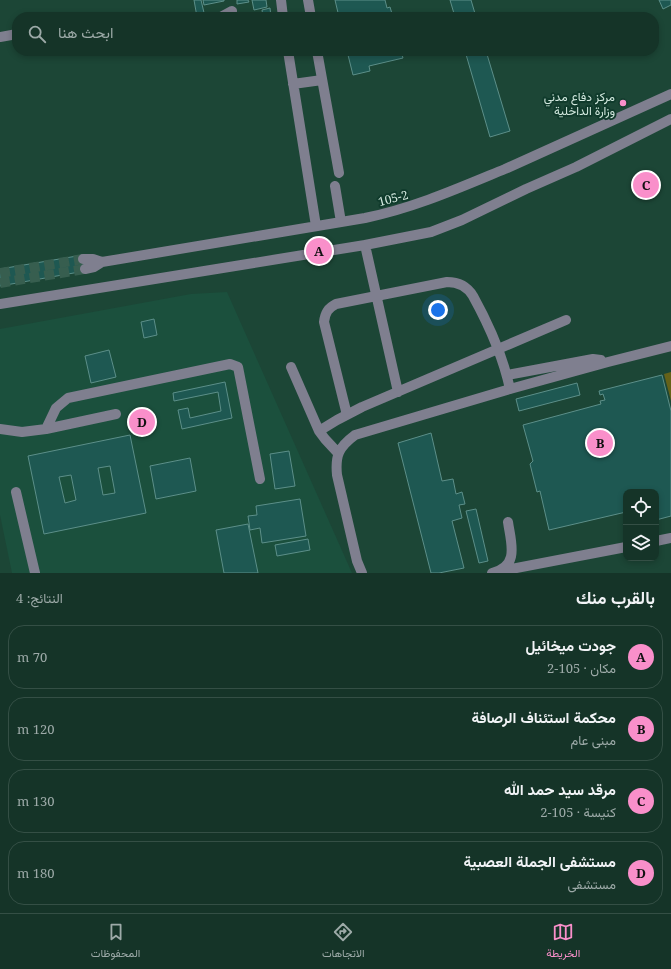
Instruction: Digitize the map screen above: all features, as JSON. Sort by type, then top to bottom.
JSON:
[{"type":"street","points":[[281,0],[282,12]]},
{"type":"street","points":[[308,0],[310,12]]},
{"type":"street","points":[[0,37],[12,35]]},
{"type":"street","points":[[289,56],[316,226]]},
{"type":"street","points":[[318,56],[339,173]]},
{"type":"street","points":[[293,84],[322,80]]},
{"type":"street","name":"105-2","points":[[84,264],[93,259],[102,262],[383,214],[437,198],[557,146],[671,94]]},
{"type":"street","points":[[0,304],[415,236],[462,220],[576,167],[671,119]]},
{"type":"street","points":[[335,186],[341,222]]},
{"type":"street","points":[[365,245],[398,392]]},
{"type":"street","points":[[347,415],[325,326],[324,317],[328,310],[336,304],[447,282],[462,285],[470,292],[476,301],[498,350],[507,375],[510,389]]},
{"type":"street","points":[[319,430],[347,415],[398,392],[566,320]]},
{"type":"street","points":[[362,573],[357,561],[336,475],[338,453],[346,442],[355,435],[510,389],[671,346]]},
{"type":"street","points":[[507,375],[593,359],[608,362]]},
{"type":"street","points":[[46,429],[56,408],[68,398],[230,364],[238,367],[260,479]]},
{"type":"street","points":[[291,367],[319,430],[338,453]]},
{"type":"street","points":[[0,429],[22,432],[46,429],[116,414]]},
{"type":"street","points":[[16,492],[35,573]]},
{"type":"street","points":[[497,572],[508,564],[513,552],[508,522]]},
{"type":"street","points":[[659,540],[671,538]]},
{"type":"street","points":[[497,572],[623,548]]},
{"type":"shaded area","points":[[227,292],[352,573],[12,573],[0,515],[0,329],[191,294]]},
{"type":"shaded area","points":[[671,372],[671,401],[664,374]]},
{"type":"building","points":[[194,0],[201,0],[204,12],[196,12]]},
{"type":"building","points":[[203,0],[224,0],[224,1],[204,5]]},
{"type":"building","points":[[237,0],[248,0],[249,2],[237,4]]},
{"type":"building","points":[[252,0],[266,0],[267,7],[254,10]]},
{"type":"building","points":[[335,0],[385,0],[387,8],[390,7],[392,12],[338,12]]},
{"type":"building","points":[[450,0],[471,0],[475,12],[454,12]]},
{"type":"building","points":[[659,0],[671,0],[671,5],[663,9]]},
{"type":"building","points":[[270,8],[270,12],[262,12],[262,10]]},
{"type":"building","points":[[348,56],[402,56],[403,58],[369,66],[370,71],[353,75]]},
{"type":"building","points":[[466,56],[488,56],[510,131],[490,137]]},
{"type":"building","points":[[83,255],[85,271],[0,286],[0,269]]},
{"type":"building","points":[[154,319],[157,335],[144,338],[141,322]]},
{"type":"building","points":[[109,350],[116,377],[91,383],[85,356]]},
{"type":"building","points":[[662,375],[671,411],[671,516],[659,519],[659,489],[623,489],[623,513],[549,530],[540,491],[537,492],[530,464],[533,461],[523,425],[601,404],[600,401],[605,400],[603,394],[600,395],[599,391]]},
{"type":"building","points":[[225,382],[232,418],[182,429],[178,410],[188,408],[190,418],[221,411],[218,392],[174,401],[173,393]]},
{"type":"building","points":[[577,383],[580,395],[519,411],[516,399]]},
{"type":"building","points":[[431,433],[442,481],[453,479],[456,494],[462,492],[465,504],[459,505],[462,518],[452,521],[464,568],[439,573],[431,573],[398,443]]},
{"type":"building","points":[[130,435],[146,513],[44,534],[28,456]],"holes":[[[110,466],[115,493],[103,495],[98,468]],[[71,475],[76,500],[65,503],[59,477]]]},
{"type":"building","points":[[289,451],[295,486],[275,489],[270,454]]},
{"type":"building","points":[[190,458],[196,491],[156,499],[150,466]]},
{"type":"building","points":[[300,499],[306,536],[262,543],[260,528],[250,530],[248,516],[257,515],[256,506]]},
{"type":"building","points":[[476,509],[488,561],[479,563],[466,511]]},
{"type":"building","points":[[248,524],[258,573],[224,573],[216,530]]},
{"type":"building","points":[[308,539],[310,550],[277,556],[275,545]]},
{"type":"tunnel","points":[[0,273],[83,259]]},
{"type":"tunnel","points":[[0,283],[85,269]]},
{"type":"place","name":"مركز دفاع مدني وزارة الداخلية","points":[[623,103]]},
{"type":"place","name":"مرقد سيد حمد الله","points":[[646,185]]},
{"type":"place","name":"جودت ميخائيل","points":[[319,251]]},
{"type":"place","name":"مستشفى الجملة العصبية","points":[[142,422]]},
{"type":"place","name":"محكمة استئناف الرصافة","points":[[600,443]]}]
